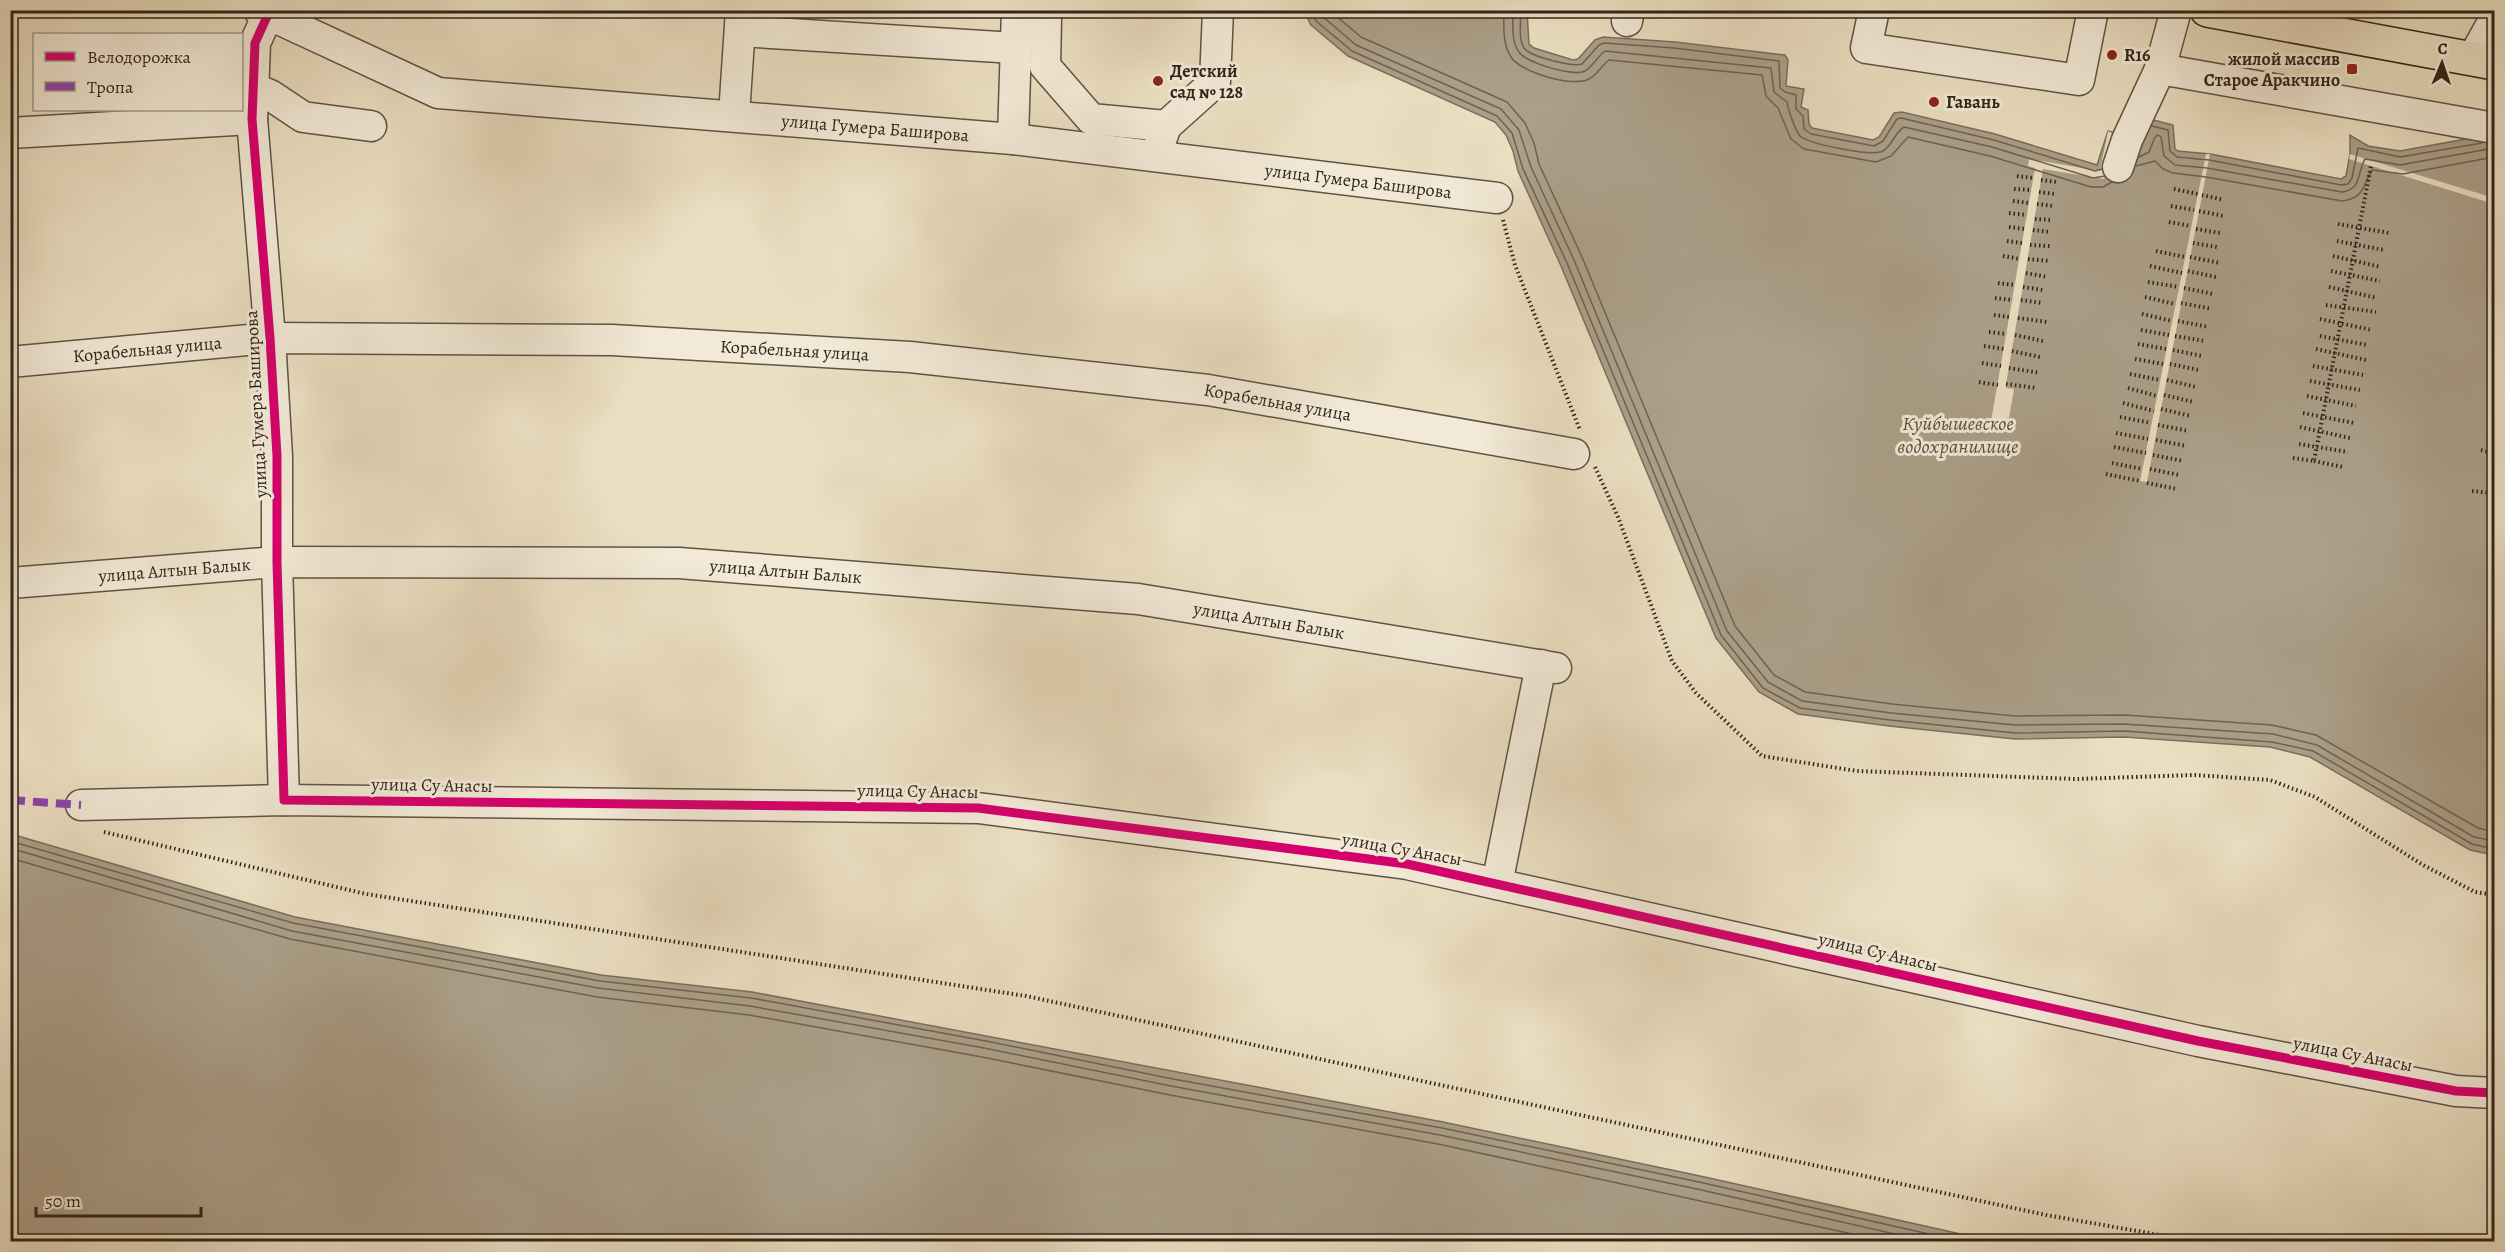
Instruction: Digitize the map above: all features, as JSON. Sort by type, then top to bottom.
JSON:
[{"type":"main road","points":[[2206,10],[2484,61]]},
{"type":"street","points":[[1158,156],[1166,126],[1215,82],[1218,10]]},
{"type":"street","points":[[1874,10],[1866,48],[2079,81],[2092,10]]},
{"type":"street","points":[[2118,167],[2127,140],[2160,69],[2176,10]]},
{"type":"street","name":"улица Гумера Баширова","points":[[284,800],[277,562],[277,456],[252,119],[255,43],[266,12],[438,93],[1013,139],[1497,198]]},
{"type":"street","points":[[1013,139],[1016,14],[1047,15],[1045,66],[1091,119],[1166,126]]},
{"type":"street","points":[[2484,61],[2494,20]]},
{"type":"street","points":[[734,115],[741,21],[1015,48]]},
{"type":"street","points":[[2160,69],[2494,128]]},
{"type":"street","points":[[253,88],[270,95],[303,117],[371,126]]},
{"type":"street","points":[[10,133],[252,119]]},
{"type":"street","name":"Корабельная улица","points":[[10,362],[270,338],[612,340],[910,357],[1208,390],[1583,452]]},
{"type":"street","name":"улица Алтын Балык","points":[[10,583],[277,562],[679,563],[1138,599],[1549,666],[1497,884]]},
{"type":"street","name":"улица Су Анасы","points":[[81,805],[284,800],[978,808],[1407,864],[2198,1041],[2456,1090],[2494,1093]]},
{"type":"path","points":[[2314,461],[2371,166]]},
{"type":"path","points":[[2017,176],[2033,178]]},
{"type":"path","points":[[2041,180],[2057,182]]},
{"type":"path","points":[[2014,189],[2031,190]]},
{"type":"path","points":[[2174,189],[2224,200]]},
{"type":"path","points":[[2039,192],[2055,194]]},
{"type":"path","points":[[1497,198],[1515,265],[1583,452],[1618,518],[1672,661],[1696,693],[1762,756],[1857,771],[2076,779],[2194,775],[2270,780],[2315,797],[2423,865],[2475,892],[2494,895]]},
{"type":"path","points":[[2013,201],[2029,203]]},
{"type":"path","points":[[2037,204],[2053,206]]},
{"type":"path","points":[[2171,206],[2224,216]]},
{"type":"path","points":[[2009,213],[2027,215]]},
{"type":"path","points":[[2035,219],[2052,220]]},
{"type":"path","points":[[2169,222],[2220,232]]},
{"type":"path","points":[[2338,224],[2389,232]]},
{"type":"path","points":[[2009,227],[2025,229]]},
{"type":"path","points":[[2033,230],[2051,232]]},
{"type":"path","points":[[2007,241],[2022,243]]},
{"type":"path","points":[[2337,241],[2384,250]]},
{"type":"path","points":[[2193,243],[2217,247]]},
{"type":"path","points":[[2030,245],[2050,246]]},
{"type":"path","points":[[2156,250],[2220,264]]},
{"type":"path","points":[[2004,256],[2020,259]]},
{"type":"path","points":[[2333,256],[2381,267]]},
{"type":"path","points":[[2028,259],[2049,261]]},
{"type":"path","points":[[2150,266],[2182,273]]},
{"type":"path","points":[[2188,271],[2216,277]]},
{"type":"path","points":[[2331,271],[2380,281]]},
{"type":"path","points":[[2026,273],[2047,277]]},
{"type":"path","points":[[2148,282],[2213,294]]},
{"type":"path","points":[[1998,283],[2015,285]]},
{"type":"path","points":[[2023,287],[2043,290]]},
{"type":"path","points":[[2329,287],[2377,298]]},
{"type":"path","points":[[2145,297],[2175,304]]},
{"type":"path","points":[[1995,298],[2013,300]]},
{"type":"path","points":[[2021,300],[2042,303]]},
{"type":"path","points":[[2181,303],[2212,309]]},
{"type":"path","points":[[2326,305],[2376,312]]},
{"type":"path","points":[[2142,314],[2172,321]]},
{"type":"path","points":[[1994,315],[2009,317]]},
{"type":"path","points":[[2018,318],[2047,322]]},
{"type":"path","points":[[2320,319],[2372,330]]},
{"type":"path","points":[[2178,321],[2209,327]]},
{"type":"path","points":[[2141,330],[2169,335]]},
{"type":"path","points":[[1989,332],[2007,334]]},
{"type":"path","points":[[2015,335],[2043,341]]},
{"type":"path","points":[[2175,336],[2204,341]]},
{"type":"path","points":[[2320,336],[2367,345]]},
{"type":"path","points":[[2138,344],[2166,349]]},
{"type":"path","points":[[1984,346],[2004,349]]},
{"type":"path","points":[[2316,349],[2366,360]]},
{"type":"path","points":[[2173,350],[2202,357]]},
{"type":"path","points":[[2012,351],[2040,357]]},
{"type":"path","points":[[2135,358],[2163,364]]},
{"type":"path","points":[[1982,363],[2001,366]]},
{"type":"path","points":[[2170,364],[2199,370]]},
{"type":"path","points":[[2313,366],[2362,375]]},
{"type":"path","points":[[2009,368],[2040,373]]},
{"type":"path","points":[[2130,374],[2160,380]]},
{"type":"path","points":[[2167,380],[2196,387]]},
{"type":"path","points":[[2310,381],[2360,390]]},
{"type":"path","points":[[1979,382],[1998,385]]},
{"type":"path","points":[[2006,384],[2036,388]]},
{"type":"path","points":[[2128,388],[2157,396]]},
{"type":"path","points":[[2164,395],[2194,402]]},
{"type":"path","points":[[2307,396],[2356,406]]},
{"type":"path","points":[[2123,404],[2154,411]]},
{"type":"path","points":[[2161,409],[2191,416]]},
{"type":"path","points":[[2303,414],[2354,423]]},
{"type":"path","points":[[2120,417],[2151,423]]},
{"type":"path","points":[[2488,418],[2494,420]]},
{"type":"path","points":[[2158,425],[2189,431]]},
{"type":"path","points":[[2300,427],[2350,438]]},
{"type":"path","points":[[2116,433],[2148,439]]},
{"type":"path","points":[[2156,440],[2186,446]]},
{"type":"path","points":[[2299,444],[2348,452]]},
{"type":"path","points":[[2114,447],[2145,453]]},
{"type":"path","points":[[2481,450],[2494,453]]},
{"type":"path","points":[[2153,455],[2183,461]]},
{"type":"path","points":[[2293,458],[2343,467]]},
{"type":"path","points":[[2112,463],[2142,469]]},
{"type":"path","points":[[2150,469],[2179,475]]},
{"type":"path","points":[[2106,474],[2140,481]]},
{"type":"path","points":[[2147,483],[2178,489]]},
{"type":"path","points":[[2472,490],[2492,493]]},
{"type":"path","points":[[81,805],[88,828],[366,894],[1026,996],[2046,1215],[2200,1242]]},
{"type":"water","name":"Куйбышевское водохранилище","points":[[1304,11],[1527,11],[1529,44],[1534,48],[1573,60],[1578,59],[1595,40],[1603,37],[1675,42],[1785,55],[1788,60],[1786,86],[1804,89],[1801,107],[1808,110],[1809,124],[1812,128],[1873,140],[1879,137],[1894,113],[1902,112],[1995,134],[2097,165],[2108,131],[2119,134],[2146,118],[2173,125],[2175,149],[2178,151],[2210,154],[2341,179],[2346,176],[2350,154],[2350,135],[2368,146],[2400,151],[2494,134],[2494,855],[2470,850],[2310,757],[2270,747],[2124,737],[2015,739],[1889,726],[1798,714],[1759,692],[1716,638],[1561,266],[1518,171],[1506,135],[1495,122],[1348,56],[1311,25]]},
{"type":"water","points":[[11,834],[295,917],[601,975],[752,992],[1443,1122],[1992,1241],[11,1241]]},
{"type":"pier","points":[[2108,131],[2112,133],[2104,179],[2043,169],[2006,384],[2006,388],[2014,389],[2007,430],[1990,427],[2035,168],[2028,166],[2029,159],[2100,171]]},
{"type":"pier","points":[[2206,154],[2210,154],[2147,482],[2140,481]]},
{"type":"pier","points":[[2350,154],[2494,198],[2494,204],[2349,159]]},
{"type":"marked path","points":[[10,800],[81,805]]},
{"type":"cycle path","points":[[270,10],[255,43],[252,119],[277,456],[277,562],[284,800],[978,808],[1407,864],[2198,1041],[2456,1091],[2494,1093]]},
{"type":"place","name":"R16","points":[[2112,55]]},
{"type":"place","name":"жилой массив Старое Аракчино","points":[[2352,69]]},
{"type":"place","name":"Детский сад № 128","points":[[1158,81]]},
{"type":"place","name":"Гавань","points":[[1934,102]]}]
